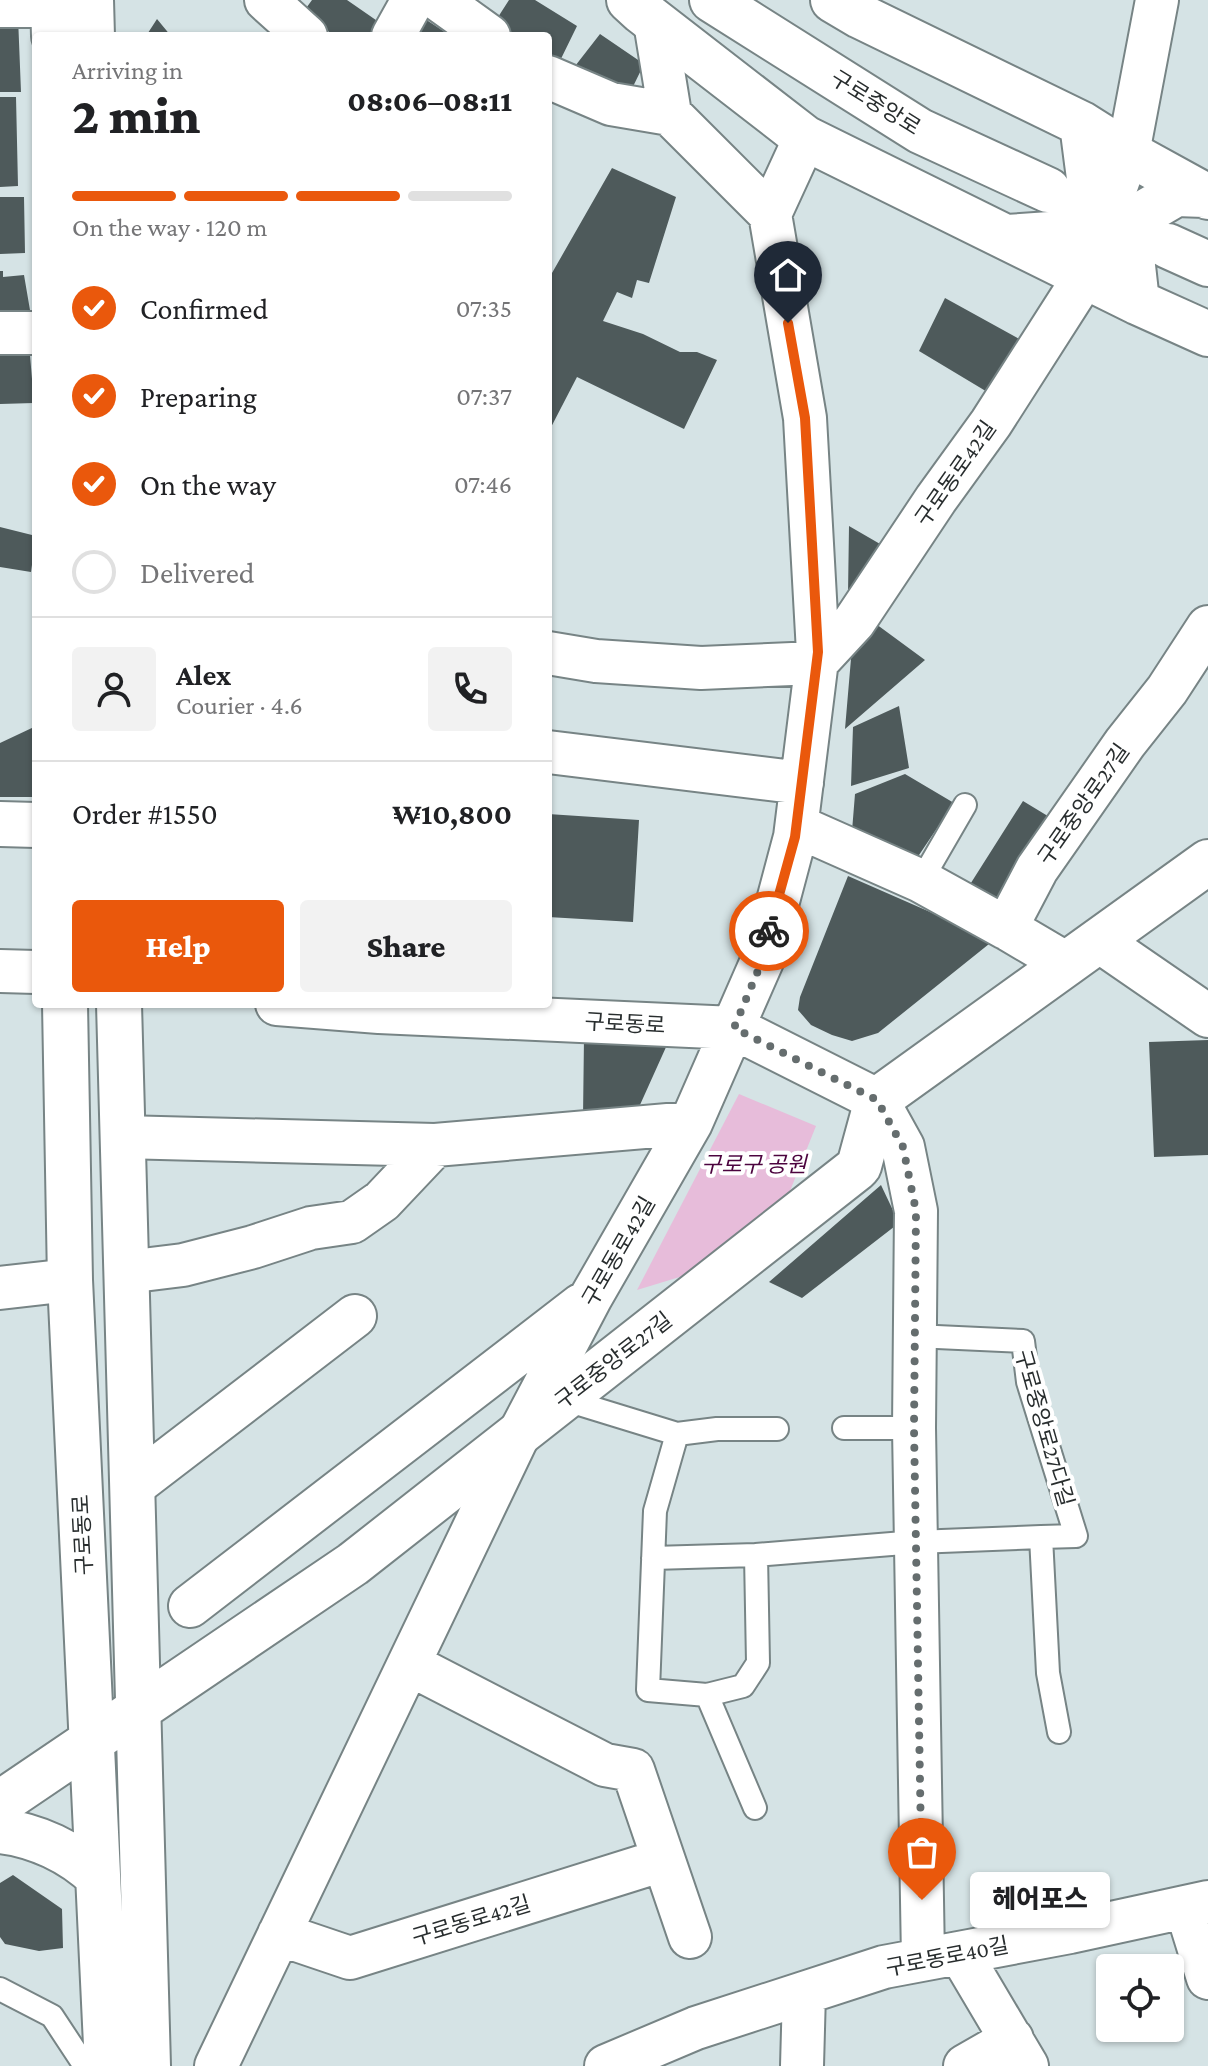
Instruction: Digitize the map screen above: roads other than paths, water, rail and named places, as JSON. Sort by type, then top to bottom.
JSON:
[{"type":"street","points":[[266,0],[302,32]]},
{"type":"street","points":[[395,32],[413,0]]},
{"type":"street","points":[[439,0],[483,32]]},
{"type":"street","name":"구로중앙로","points":[[712,0],[920,131],[1048,190]]},
{"type":"street","points":[[833,0],[1082,124],[1207,196]]},
{"type":"street","name":"구로동로42길","points":[[816,663],[854,622],[991,423],[1085,276],[1128,153],[1157,0]]},
{"type":"street","points":[[0,6],[63,10],[88,32]]},
{"type":"street","points":[[642,11],[670,114],[770,214],[805,138]]},
{"type":"street","points":[[642,11],[805,138],[1208,334]]},
{"type":"street","points":[[552,79],[611,104],[670,114]]},
{"type":"street","points":[[1007,237],[1065,233],[1090,186],[1082,124]]},
{"type":"street","points":[[1137,302],[1131,248],[1147,211],[1176,194],[1207,196]]},
{"type":"street","name":"구로동로42길","points":[[216,2066],[519,1434],[591,1297],[691,1123],[762,961],[797,826],[818,652],[805,418],[770,214]]},
{"type":"street","points":[[1168,246],[1208,264]]},
{"type":"street","points":[[0,333],[32,333]]},
{"type":"street","name":"구로중앙로27길","points":[[1006,928],[1037,869],[1125,743],[1167,690],[1208,627]]},
{"type":"street","points":[[552,654],[596,661],[701,668],[816,663]]},
{"type":"street","points":[[552,752],[802,783]]},
{"type":"street","points":[[0,824],[32,825]]},
{"type":"street","points":[[797,826],[921,881],[1006,928],[1083,952],[1208,1016]]},
{"type":"street","points":[[877,1100],[1208,862]]},
{"type":"street","points":[[0,971],[32,972]]},
{"type":"street","name":"구로동로","points":[[65,1008],[70,1280],[148,2066]]},
{"type":"street","name":"구로동로","points":[[98,2062],[98,1877],[116,1725],[132,1487],[119,1008]]},
{"type":"street","name":"구로동로","points":[[328,1008],[734,1028]]},
{"type":"street","points":[[734,1028],[877,1100],[903,1147],[916,1211],[916,1542],[941,1956],[1020,2053],[965,2066]]},
{"type":"street","name":"구로중앙로27길","points":[[0,1803],[353,1564],[859,1166],[877,1100]]},
{"type":"street","points":[[122,1137],[435,1145],[691,1123]]},
{"type":"street","points":[[126,1272],[183,1265],[311,1228],[352,1222],[382,1201],[435,1145]]},
{"type":"street","points":[[0,1288],[70,1280]]},
{"type":"street","points":[[190,1606],[591,1297]]},
{"type":"street","points":[[132,1487],[355,1316]]},
{"type":"street","points":[[409,1664],[605,1765],[633,1770],[690,1937]]},
{"type":"street","points":[[0,1831],[37,1839],[68,1854],[98,1877]]},
{"type":"street","name":"구로동로42길","points":[[279,1934],[350,1958],[663,1860]]},
{"type":"street","name":"구로동로40길","points":[[606,2066],[696,2028],[884,1967],[1197,1904],[1208,1978]]},
{"type":"street","points":[[802,2066],[804,1993]]},
{"type":"lane","points":[[921,881],[965,805]]},
{"type":"lane","name":"구로중앙로27다길","points":[[756,1555],[916,1542],[1076,1536],[1028,1382],[1023,1341],[915,1336]]},
{"type":"lane","points":[[563,1399],[677,1434],[717,1429],[777,1429]]},
{"type":"lane","points":[[844,1428],[914,1428]]},
{"type":"lane","points":[[653,1558],[756,1555],[758,1663],[743,1686],[707,1695],[648,1690],[653,1558],[655,1511],[677,1434]]},
{"type":"lane","name":"구로중앙로27다길","points":[[1041,1537],[1048,1673],[1059,1732]]},
{"type":"lane","points":[[707,1695],[755,1808]]},
{"type":"lane","points":[[0,1989],[52,2016],[98,2062]]},
{"type":"place","name":"헤어포스","points":[[922,1900]]},
{"type":"park label","name":"구로구 공원","points":[[754,1164]]}]
